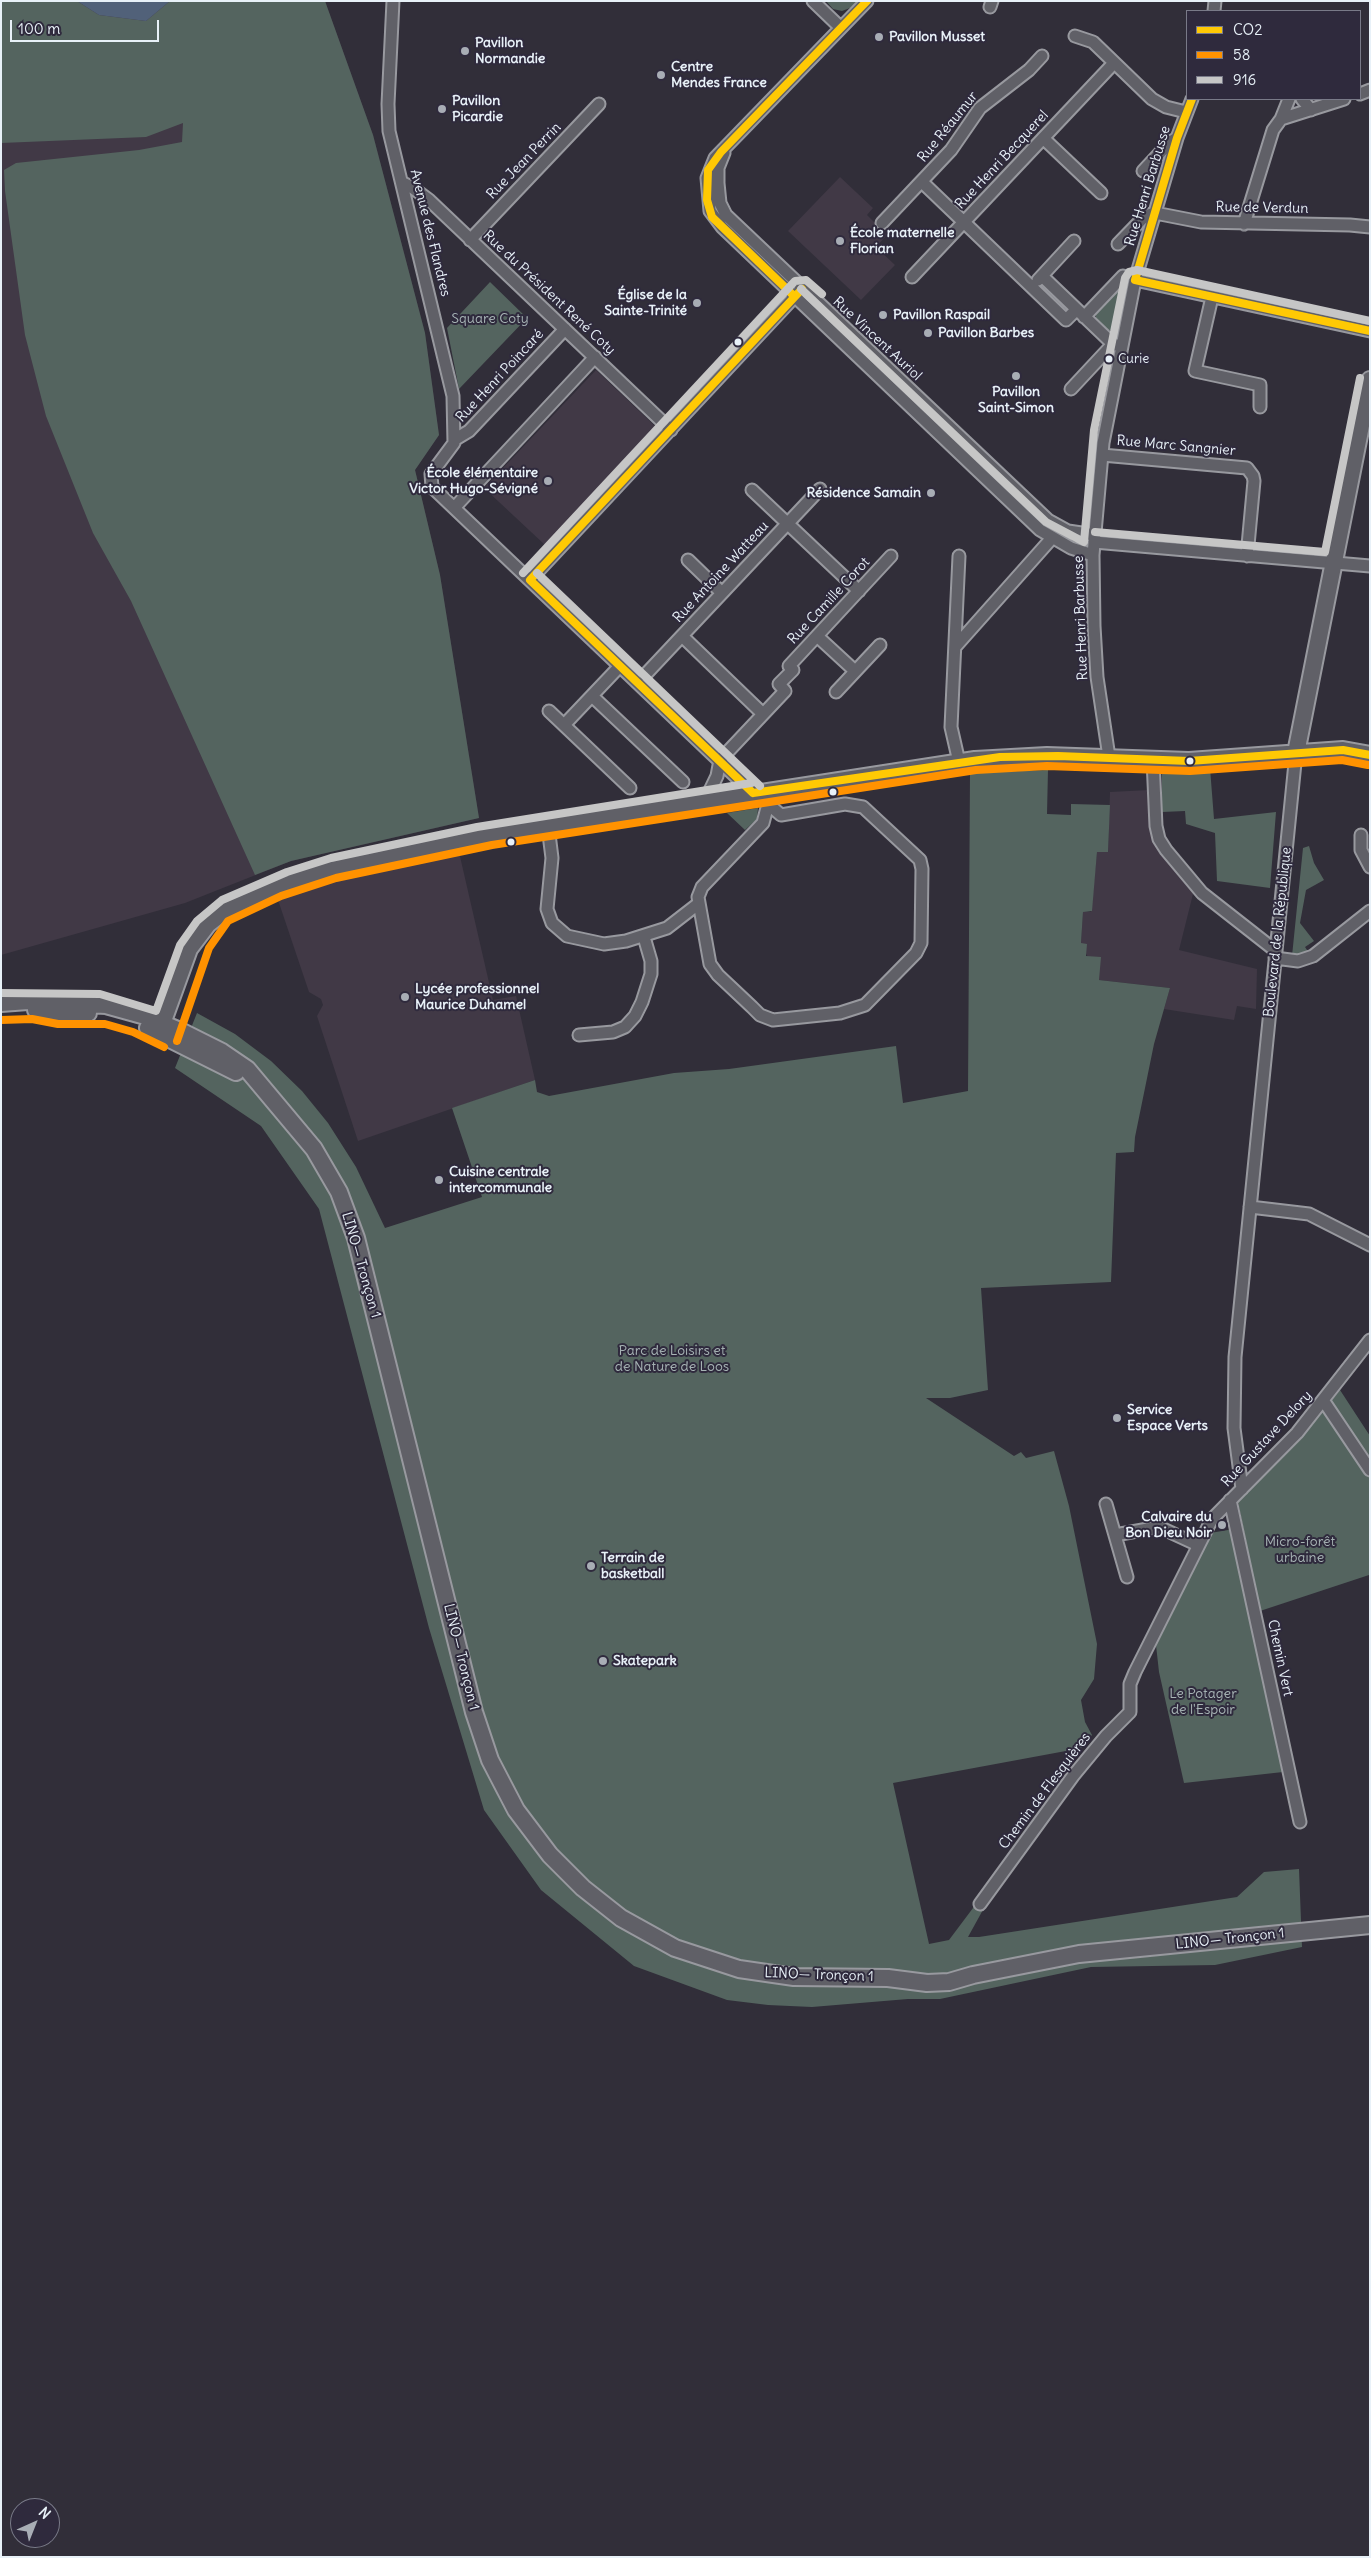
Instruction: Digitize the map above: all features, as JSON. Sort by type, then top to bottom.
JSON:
[{"type":"main road","name":"Boulevard de la République","points":[[1296,753],[1333,563],[1365,424],[1370,380]]},
{"type":"main road","points":[[165,1030],[192,943],[204,928],[221,913],[277,887],[320,871],[467,839],[705,800],[762,796],[959,762],[1029,756],[1201,760],[1343,750],[1370,755]]},
{"type":"main road","points":[[1,1003],[99,1004],[165,1030]]},
{"type":"main road","points":[[1,1010],[27,1009],[59,1014],[106,1014],[165,1030]]},
{"type":"main road","name":"LINO— Tronçon 1","points":[[165,1030],[241,1076],[274,1100],[299,1129],[321,1160],[339,1192],[353,1227],[475,1717],[496,1774],[523,1820],[558,1865],[597,1900],[641,1930],[681,1950],[739,1969],[782,1976],[888,1978],[917,1982],[945,1982],[1079,1954],[1370,1925]]},
{"type":"street","name":"Avenue des Flandres","points":[[393,1],[388,119],[450,379],[454,440]]},
{"type":"street","points":[[813,1],[840,27]]},
{"type":"street","name":"Rue Vincent Auriol","points":[[866,1],[730,143],[718,168],[719,197],[723,212],[798,293],[1019,510],[1052,538],[1094,555]]},
{"type":"street","points":[[1075,36],[1093,42],[1152,99],[1166,107],[1186,112]]},
{"type":"street","name":"Rue Réaumur","points":[[882,223],[951,150],[980,108],[1029,70],[1042,56]]},
{"type":"street","name":"Rue Henri Becquerel","points":[[912,277],[1114,63]]},
{"type":"street","name":"Rue Henri Barbusse","points":[[1109,757],[1096,665],[1094,555],[1102,455],[1117,345],[1177,138],[1192,100]]},
{"type":"street","points":[[1244,224],[1273,130],[1281,120],[1289,100]]},
{"type":"street","points":[[1303,100],[1311,110]]},
{"type":"street","points":[[1281,120],[1341,100]]},
{"type":"street","name":"Rue Jean Perrin","points":[[470,240],[600,104]]},
{"type":"street","points":[[1042,138],[1100,193]]},
{"type":"street","points":[[1143,171],[1169,143],[1177,138]]},
{"type":"street","points":[[922,182],[1066,320],[1080,313],[1122,276]]},
{"type":"street","name":"Rue du Président René Coty","points":[[403,183],[421,193],[671,430]]},
{"type":"street","points":[[1118,244],[1145,216],[1155,213]]},
{"type":"street","name":"Rue de Verdun","points":[[1155,213],[1192,222],[1370,227]]},
{"type":"street","points":[[1032,287],[1074,241]]},
{"type":"street","points":[[1042,276],[1080,313],[1117,345],[1071,389]]},
{"type":"street","points":[[1135,280],[1370,331]]},
{"type":"street","points":[[530,580],[798,293]]},
{"type":"street","name":"Rue Vincent Auriol","points":[[798,293],[1048,520],[1068,531],[1095,539],[1247,556],[1370,566]]},
{"type":"street","points":[[1212,297],[1195,371],[1260,385],[1260,407]]},
{"type":"street","name":"Rue Henri Poincaré","points":[[454,440],[469,431],[565,329]]},
{"type":"street","points":[[454,508],[594,357]]},
{"type":"street","points":[[454,440],[451,450],[431,474],[431,483],[436,491],[720,760],[762,796],[781,815],[844,804],[857,805],[872,813],[914,853],[922,869],[922,936],[916,953],[865,1005],[840,1013],[773,1020],[760,1014],[712,968],[698,904],[702,887],[763,823],[762,796]]},
{"type":"street","name":"Rue Marc Sangnier","points":[[1102,455],[1247,468],[1254,481],[1247,556]]},
{"type":"street","name":"Rue Antoine Watteau","points":[[645,675],[820,489]]},
{"type":"street","points":[[752,490],[859,591]]},
{"type":"street","points":[[955,647],[1052,538]]},
{"type":"street","name":"Rue Camille Corot","points":[[763,714],[785,690],[779,684],[793,670],[789,666],[891,556]]},
{"type":"street","points":[[959,556],[951,727],[959,762]]},
{"type":"street","points":[[688,560],[722,592]]},
{"type":"street","points":[[682,636],[763,714],[720,760],[717,776],[705,800]]},
{"type":"street","points":[[817,636],[855,671]]},
{"type":"street","points":[[836,692],[880,645]]},
{"type":"street","points":[[564,726],[620,666]]},
{"type":"street","points":[[592,696],[683,782]]},
{"type":"street","points":[[549,711],[630,788]]},
{"type":"street","name":"Boulevard de la République","points":[[1242,1488],[1235,1443],[1233,1401],[1250,1207],[1296,753]]},
{"type":"street","points":[[1153,760],[1156,826],[1159,839],[1202,893],[1276,955],[1298,962],[1313,956],[1370,911]]},
{"type":"street","points":[[548,826],[552,858],[547,909],[556,928],[572,938],[593,943],[611,944],[644,936],[677,922],[698,904]]},
{"type":"street","points":[[1361,835],[1361,850],[1370,867]]},
{"type":"street","points":[[579,1035],[613,1032],[624,1027],[635,1016],[642,1002],[651,974],[651,961],[644,936]]},
{"type":"street","points":[[1250,1207],[1309,1214],[1370,1245]]},
{"type":"street","name":"Rue Gustave Delory","points":[[1220,1509],[1297,1433],[1370,1340]]},
{"type":"street","points":[[1323,1400],[1368,1465]]},
{"type":"street","name":"Chemin Vert","points":[[1230,1500],[1300,1822]]},
{"type":"street","points":[[1106,1504],[1126,1577]]},
{"type":"street","name":"Chemin de Flesquières","points":[[980,1904],[1073,1776],[1106,1736],[1128,1716],[1131,1708],[1130,1690],[1132,1680],[1198,1545],[1220,1509]]},
{"type":"street","points":[[1115,1535],[1159,1527],[1198,1545]]},
{"type":"shaded area","points":[[1,1],[325,1],[373,135],[425,333],[439,435],[415,470],[440,575],[479,818],[291,861],[185,903],[1,955]]},
{"type":"shaded area","name":"École maternelle Florian","points":[[840,177],[873,208],[867,215],[887,235],[876,247],[895,265],[861,300],[788,231]]},
{"type":"shaded area","points":[[596,370],[656,427],[545,545],[484,488]]},
{"type":"shaded area","points":[[1149,790],[1156,843],[1166,860],[1194,890],[1179,950],[1257,969],[1256,1009],[1237,1006],[1234,1020],[1164,1009],[1170,988],[1099,980],[1081,943],[1083,911],[1091,912],[1097,852],[1108,852],[1110,792]]},
{"type":"shaded area","name":"Lycée professionnel Maurice Duhamel","points":[[459,852],[493,1000],[516,996],[535,1080],[358,1141],[317,1016],[323,1005],[321,999],[309,992],[277,897],[348,876]]},
{"type":"green space","points":[[1,1],[77,1],[99,15],[146,21],[170,1],[325,1],[373,135],[425,333],[439,435],[415,470],[440,575],[479,818],[291,861],[255,875],[131,601],[93,533],[46,416],[25,335],[5,191],[4,170],[16,163],[139,150],[182,142],[183,123],[146,137],[1,143]]},
{"type":"green space","points":[[826,1],[858,1],[850,8],[842,11],[833,9]]},
{"type":"green space","points":[[1128,278],[1117,324],[1112,330],[1107,330],[1096,321],[1096,313]]},
{"type":"green space","name":"Square Coty","points":[[490,282],[527,318],[459,389],[447,328]]},
{"type":"green space","points":[[1210,768],[1214,819],[1276,812],[1270,888],[1217,881],[1215,833],[1186,824],[1185,811],[1162,812],[1162,769]]},
{"type":"green space","name":"Parc de Loisirs et de Nature de Loos","points":[[1048,770],[1047,814],[1071,815],[1071,804],[1110,805],[1108,852],[1097,852],[1092,911],[1083,912],[1081,943],[1087,944],[1086,956],[1101,957],[1099,980],[1170,988],[1154,1044],[1135,1137],[1134,1152],[1116,1153],[1111,1282],[981,1288],[988,1390],[950,1398],[926,1398],[1014,1456],[1021,1452],[1026,1458],[1054,1451],[1069,1506],[1097,1644],[1094,1679],[1081,1700],[1085,1722],[1092,1735],[1082,1748],[893,1783],[929,1944],[949,1940],[976,1904],[984,1908],[968,1937],[979,1937],[1237,1897],[1264,1872],[1299,1869],[1302,1947],[1215,1965],[1091,1967],[940,1999],[908,1999],[812,2007],[768,2005],[727,2000],[634,1966],[541,1890],[484,1810],[429,1628],[319,1209],[261,1126],[175,1068],[197,1013],[235,1034],[271,1061],[302,1091],[328,1123],[356,1167],[385,1228],[482,1197],[452,1108],[535,1080],[537,1092],[549,1096],[674,1073],[729,1069],[896,1046],[903,1103],[968,1091],[970,773]]},
{"type":"green space","points":[[758,808],[757,819],[745,830],[727,813]]},
{"type":"green space","points":[[1309,846],[1314,863],[1324,880],[1306,890],[1300,923],[1314,941],[1305,947],[1309,953],[1292,956],[1303,848]]},
{"type":"green space","name":"Micro-forêt urbaine","points":[[1340,1390],[1370,1436],[1370,1577],[1369,1575],[1260,1611],[1238,1502],[1299,1441]]},
{"type":"green space","name":"Le Potager de l'Espoir","points":[[1234,1529],[1283,1772],[1184,1783],[1159,1672],[1156,1645],[1210,1533]]},
{"type":"water","points":[[77,1],[170,1],[146,21],[99,15]]},
{"type":"transit line","name":"CO2","points":[[794,296],[712,217],[707,200],[708,170],[721,152],[867,1]]},
{"type":"transit line","name":"CO2","points":[[1135,280],[1177,138],[1192,100]]},
{"type":"transit line","name":"916","points":[[801,289],[1046,522],[1084,542],[1094,430],[1125,278],[1129,272],[1137,270],[1370,321]]},
{"type":"transit line","name":"916","points":[[523,573],[795,281],[806,280],[822,294]]},
{"type":"transit line","name":"CO2","points":[[1135,280],[1370,331]]},
{"type":"transit line","name":"CO2","points":[[530,580],[802,289]]},
{"type":"transit line","name":"916","points":[[1095,532],[1325,552],[1360,378]]},
{"type":"transit line","name":"916","points":[[537,573],[760,786]]},
{"type":"transit line","name":"CO2","points":[[530,580],[753,793]]},
{"type":"transit line","name":"CO2","points":[[753,793],[1000,757],[1058,756],[1189,761],[1343,750],[1370,755]]},
{"type":"transit line","name":"58","points":[[177,1041],[209,948],[228,921],[281,896],[336,878],[492,845],[976,770],[1047,766],[1190,771],[1342,760],[1368,765]]},
{"type":"transit line","name":"916","points":[[1,993],[100,994],[156,1011],[180,945],[197,921],[222,900],[287,872],[331,858],[477,827],[751,783]]},
{"type":"transit line","name":"58","points":[[1,1020],[32,1019],[58,1024],[105,1024],[133,1032],[164,1047]]},
{"type":"place","name":"Pavillon Musset","points":[[879,37]]},
{"type":"place","name":"Pavillon Normandie","points":[[465,51]]},
{"type":"place","name":"Centre Mendes France","points":[[661,75]]},
{"type":"place","name":"Pavillon Picardie","points":[[442,109]]},
{"type":"place","name":"École maternelle Florian","points":[[840,241]]},
{"type":"place","name":"Église de la Sainte-Trinité","points":[[697,303]]},
{"type":"place","name":"Pavillon Raspail","points":[[883,315]]},
{"type":"place","name":"Pavillon Barbes","points":[[928,333]]},
{"type":"place","name":"Curie","points":[[1109,359]]},
{"type":"place","name":"Pavillon Saint-Simon","points":[[1016,376]]},
{"type":"place","name":"École élémentaire Victor Hugo-Sévigné","points":[[548,481]]},
{"type":"place","name":"Résidence Samain","points":[[931,493]]},
{"type":"place","name":"Lycée professionnel Maurice Duhamel","points":[[405,997]]},
{"type":"place","name":"Cuisine centrale intercommunale","points":[[439,1180]]},
{"type":"place","name":"Service Espace Verts","points":[[1117,1418]]},
{"type":"place","name":"Calvaire du Bon Dieu Noir","points":[[1222,1525]]},
{"type":"place","name":"Terrain de basketball","points":[[591,1566]]},
{"type":"place","name":"Skatepark","points":[[603,1661]]}]
